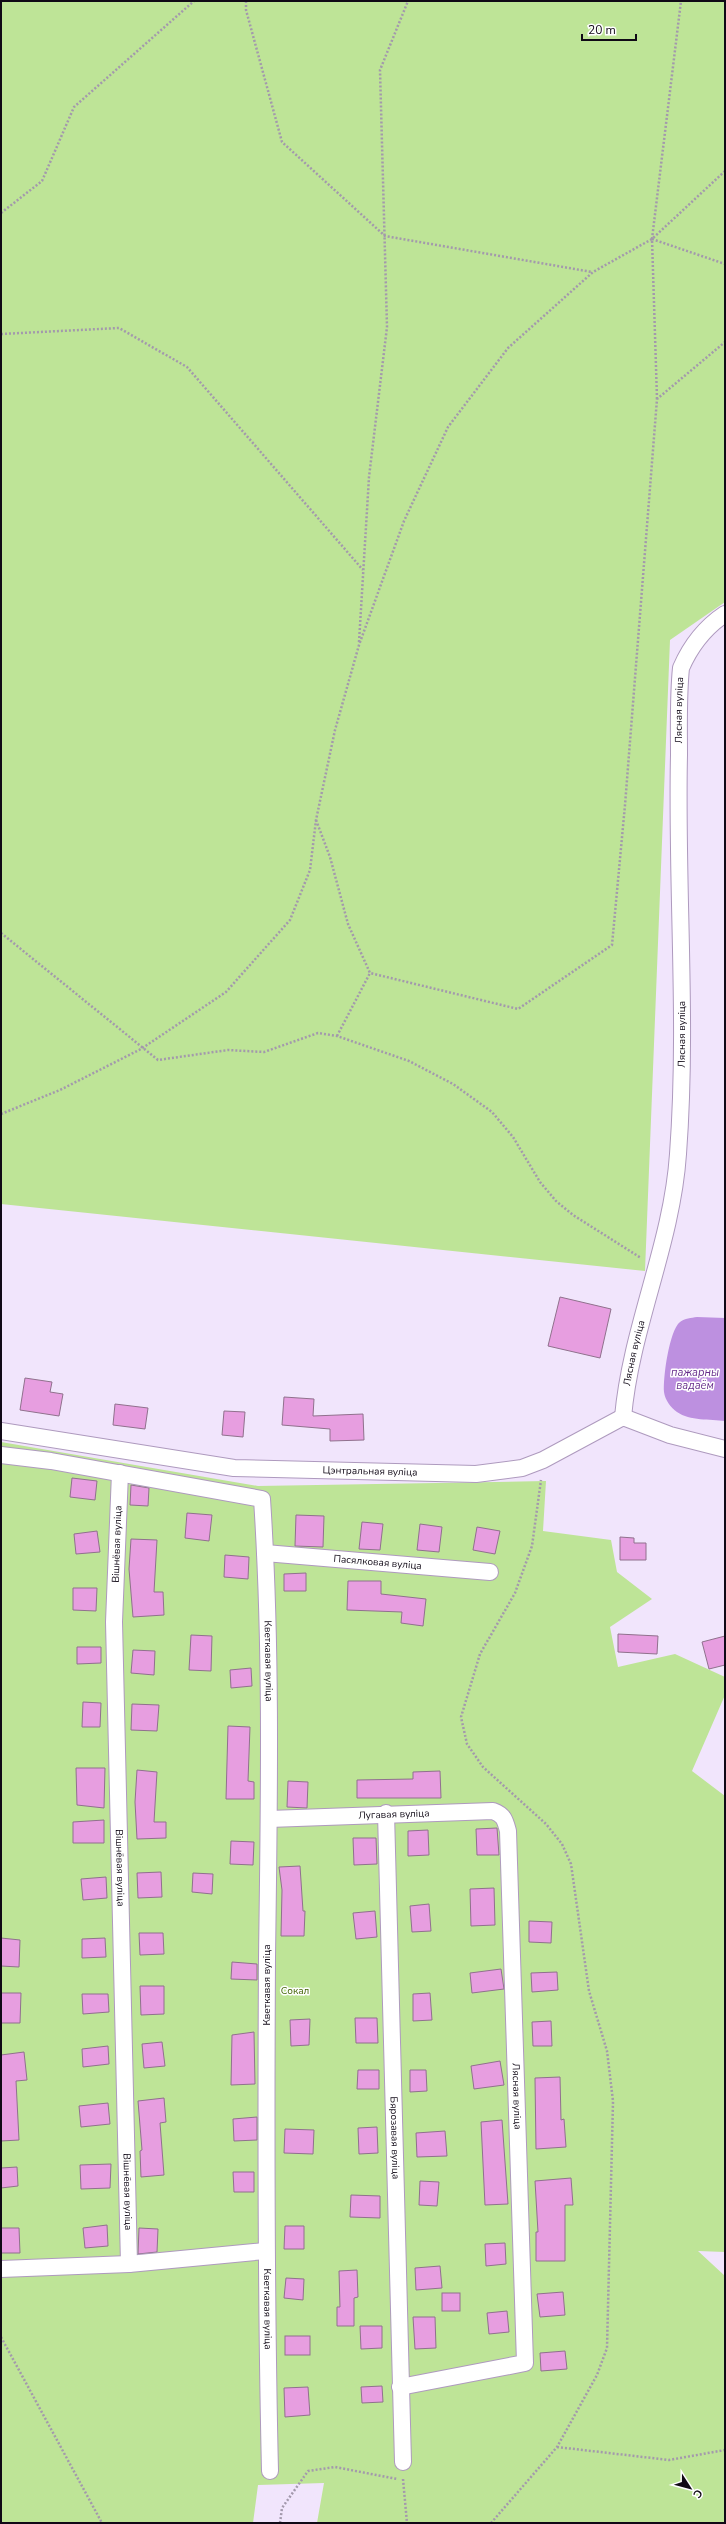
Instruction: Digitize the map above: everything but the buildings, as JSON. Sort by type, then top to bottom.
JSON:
[{"type":"street","name":"Лясная вуліца","points":[[623,1417],[634,1353],[656,1268],[668,1229],[678,1154],[681,956],[678,803],[679,688],[681,668],[690,648],[702,634],[725,614]]},
{"type":"street","points":[[623,1417],[670,1435],[725,1449]]},
{"type":"street","name":"Цэнтральная вуліца","points":[[1,1431],[234,1468],[476,1474],[522,1468],[543,1460],[623,1417]]},
{"type":"street","points":[[1,1455],[120,1473]]},
{"type":"street","name":"Кветкавая вуліца","points":[[120,1473],[262,1499],[265,1553],[268,1819],[265,2251],[270,2471]]},
{"type":"street","name":"Вішнёвая вуліца","points":[[120,1473],[114,1622],[128,2264]]},
{"type":"street","name":"Пасялковая вуліца","points":[[265,1553],[490,1572]]},
{"type":"street","name":"Лугавая вуліца","points":[[268,1819],[386,1813],[493,1811],[501,1814],[505,1819],[508,1831]]},
{"type":"street","name":"Бярозавая вуліца","points":[[386,1813],[403,2462]]},
{"type":"street","name":"Лясная вуліца","points":[[400,2387],[525,2363],[508,1831]]},
{"type":"street","points":[[1,2269],[128,2264],[265,2251]]},
{"type":"path","points":[[1,213],[42,181],[74,107],[194,1]]},
{"type":"path","points":[[246,1],[246,10],[282,142],[385,236],[593,272]]},
{"type":"path","points":[[359,645],[369,477],[387,327],[380,70],[408,1]]},
{"type":"path","points":[[370,973],[518,1008],[612,945],[625,805],[656,399],[652,239],[681,1]]},
{"type":"path","points":[[1,1114],[60,1090],[141,1048],[226,992],[290,920],[310,870],[316,820],[335,730],[359,645],[404,521],[448,427],[508,348],[593,272],[652,239],[725,172]]},
{"type":"path","points":[[652,239],[725,264]]},
{"type":"path","points":[[1,334],[119,328],[187,367],[363,571]]},
{"type":"path","points":[[656,399],[725,342]]},
{"type":"path","points":[[316,820],[330,857],[348,924],[370,973]]},
{"type":"path","points":[[1,933],[141,1048],[158,1060],[228,1050],[264,1052],[318,1033],[337,1036],[409,1061],[453,1084],[492,1112],[514,1137],[540,1182],[556,1201],[573,1215],[656,1268]]},
{"type":"path","points":[[337,1036],[370,973]]},
{"type":"path","points":[[491,2523],[557,2447],[597,2375],[607,2348],[613,2101],[607,2050],[589,1991],[571,1864],[562,1844],[546,1824],[483,1767],[467,1744],[461,1717],[480,1654],[515,1593],[532,1546],[543,1460]]},
{"type":"path","points":[[1,2337],[102,2523]]},
{"type":"path","points":[[557,2447],[670,2460],[725,2450]]},
{"type":"path","points":[[403,2462],[407,2523]]},
{"type":"path","points":[[280,2523],[282,2508],[308,2471],[335,2467],[403,2480]]},
{"type":"green space","points":[[1,1],[725,1],[725,602],[670,640],[645,1271],[1,1204]]},
{"type":"green space","name":"Сокал","points":[[1,1442],[258,1486],[546,1481],[543,1531],[611,1540],[617,1572],[652,1599],[610,1627],[618,1667],[675,1654],[725,1677],[725,1695],[692,1771],[725,1796],[725,2252],[698,2251],[725,2276],[725,2523],[317,2523],[324,2483],[258,2485],[253,2523],[1,2523]]},
{"type":"water","name":"пажарны вадаём","points":[[697,1317],[725,1318],[725,1421],[694,1418],[682,1415],[667,1401],[664,1392],[666,1366],[670,1344],[676,1327],[680,1322],[686,1319]]}]
